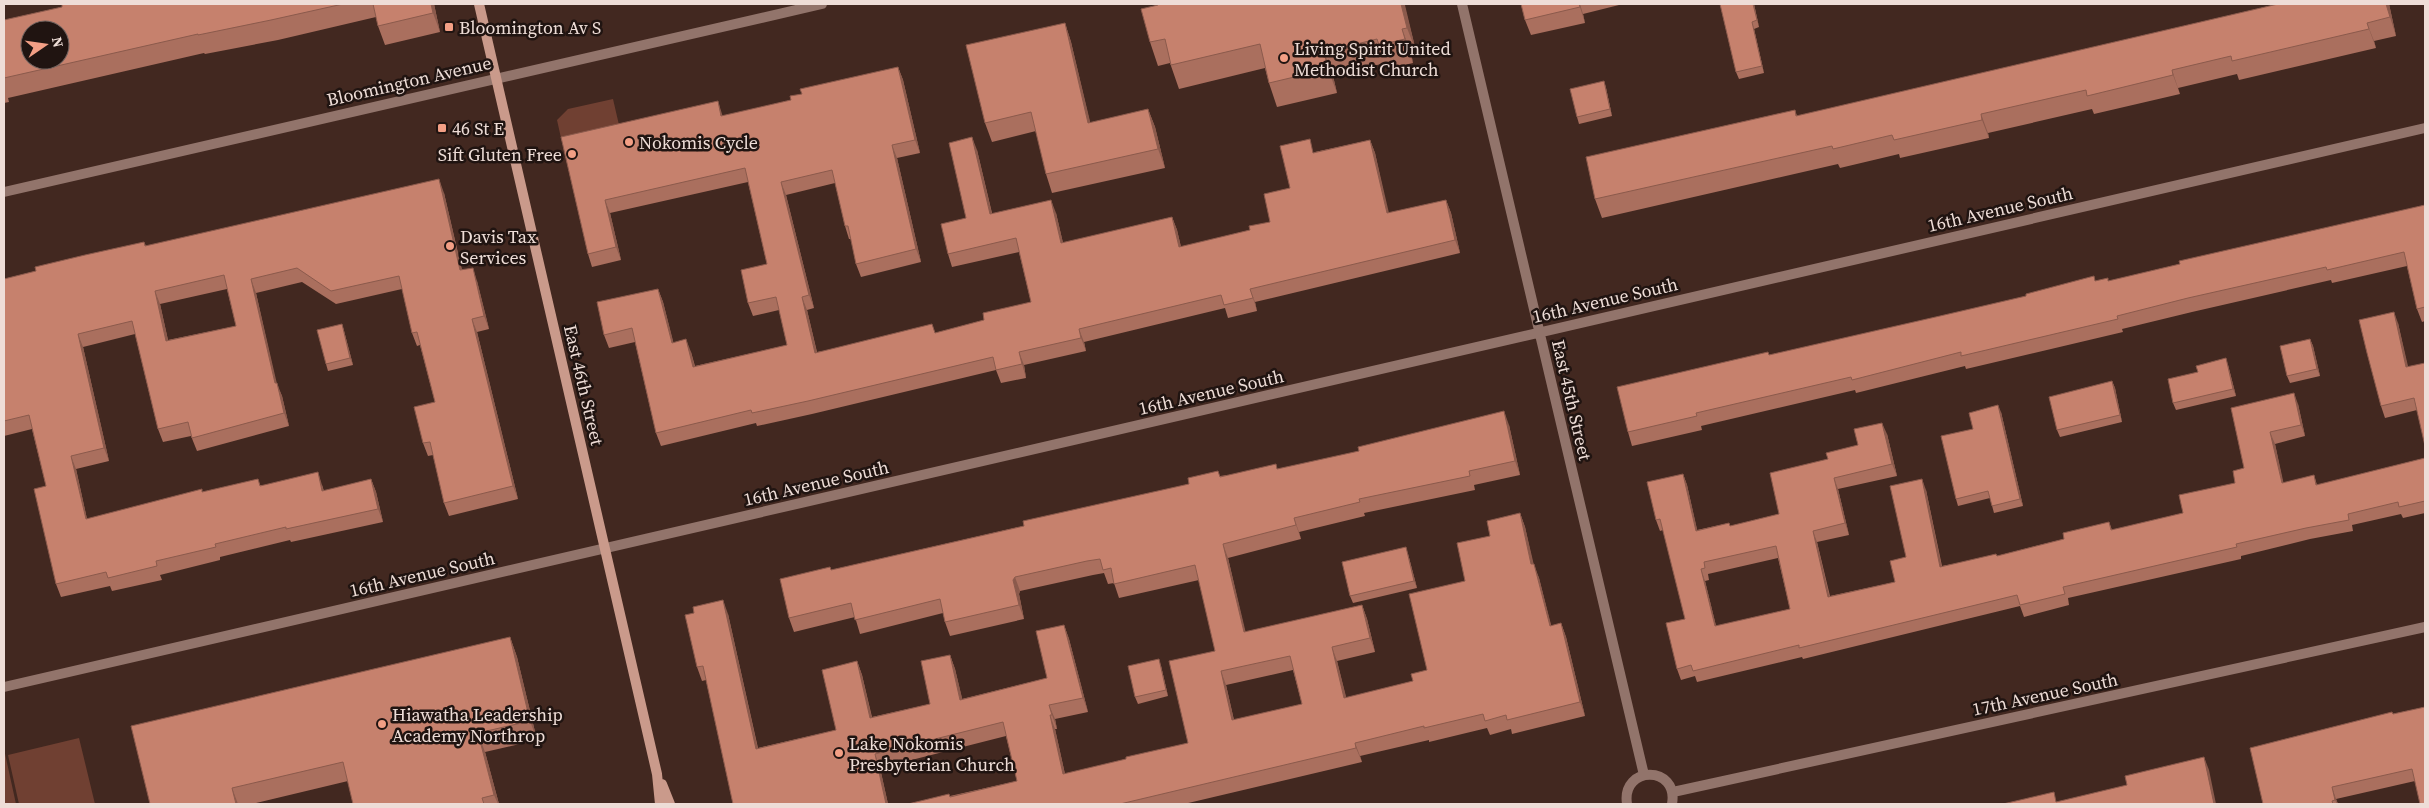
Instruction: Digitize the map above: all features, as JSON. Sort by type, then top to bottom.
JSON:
[{"type":"main road","name":"East 46th Street","points":[[479,4],[657,774],[660,804]]},
{"type":"main road","name":"East 46th Street","points":[[657,774],[670,804]]},
{"type":"street","name":"Bloomington Avenue","points":[[4,192],[822,4]]},
{"type":"street","name":"East 45th Street","points":[[1462,4],[1644,775]]},
{"type":"street","name":"16th Avenue South","points":[[4,688],[2425,128]]},
{"type":"street","name":"17th Avenue South","points":[[1673,792],[2425,627]]},
{"type":"street","points":[[1625,804],[1627,791],[1633,782],[1644,775],[1657,775],[1665,780],[1673,792],[1672,804]]},
{"type":"shaded area","points":[[613,99],[619,125],[561,138],[557,120],[568,109]]},
{"type":"shaded area","points":[[79,738],[95,804],[19,804],[8,755]]},
{"type":"shaded area","points":[[4,749],[16,804],[4,804]]},
{"type":"building","points":[[62,4],[343,4],[70,63],[70,20],[20,20],[20,70],[39,70],[4,78],[4,20],[62,7]]},
{"type":"building","points":[[373,4],[431,4],[433,13],[378,26]]},
{"type":"building","name":"Living Spirit United Methodist Church","points":[[1158,4],[1401,4],[1407,28],[1402,29],[1405,39],[1379,45],[1377,39],[1324,52],[1328,69],[1269,83],[1260,44],[1171,65],[1165,39],[1150,42],[1141,9]]},
{"type":"building","points":[[1521,4],[1579,4],[1580,7],[1525,20]]},
{"type":"building","points":[[1720,4],[1753,4],[1757,20],[1752,22],[1762,66],[1736,72]]},
{"type":"building","points":[[2278,4],[2386,4],[2390,17],[2367,23],[2369,29],[2232,61],[2231,56],[2172,70],[2173,75],[2087,96],[2086,90],[1981,114],[1982,120],[1894,140],[1892,135],[1833,149],[1832,146],[1595,199],[1586,157],[1795,110],[1796,116]]},
{"type":"building","points":[[1065,23],[1088,123],[1148,109],[1158,149],[1046,174],[1031,112],[985,123],[966,45]]},
{"type":"building","points":[[898,67],[915,140],[892,145],[916,249],[856,264],[848,226],[845,226],[832,170],[781,182],[809,295],[802,297],[815,353],[932,324],[935,333],[984,320],[983,313],[1031,302],[1016,238],[948,254],[941,224],[966,218],[949,143],[972,137],[990,214],[1051,200],[1061,243],[1172,217],[1179,247],[1250,230],[1249,226],[1270,222],[1264,194],[1290,188],[1280,146],[1310,139],[1313,153],[1370,140],[1387,213],[1446,200],[1455,240],[1250,289],[1253,298],[1224,305],[1221,295],[1079,329],[1081,338],[1019,352],[1022,364],[996,370],[993,357],[808,401],[752,413],[751,410],[656,433],[632,328],[604,335],[597,302],[658,289],[672,343],[686,339],[693,367],[787,345],[776,297],[748,303],[741,270],[767,264],[745,168],[605,200],[616,247],[588,254],[561,137],[718,101],[721,116],[791,100],[790,96],[802,94],[800,89]]},
{"type":"building","points":[[1604,81],[1610,109],[1577,117],[1570,89]]},
{"type":"building","points":[[439,179],[460,270],[473,268],[484,316],[472,319],[513,486],[444,503],[430,442],[423,443],[414,407],[435,402],[417,332],[412,333],[399,276],[331,291],[297,268],[251,279],[275,383],[277,383],[284,413],[192,438],[188,422],[158,429],[132,321],[78,334],[104,448],[71,456],[86,519],[202,489],[202,492],[258,479],[260,486],[318,472],[322,491],[371,479],[378,509],[286,529],[286,527],[215,544],[216,547],[156,561],[157,566],[108,578],[106,572],[56,584],[34,489],[46,486],[29,415],[4,421],[4,279],[36,271],[35,267],[85,255],[144,242],[145,246]],"holes":[[[224,275],[236,326],[166,341],[155,291]]]},
{"type":"building","points":[[2425,205],[2425,307],[2417,309],[2404,252],[2327,270],[2326,267],[2188,298],[2117,316],[2118,319],[1961,356],[1961,352],[1852,380],[1851,377],[1696,413],[1697,416],[1628,432],[1617,387],[1768,352],[1769,355],[2026,296],[2026,294],[2094,276],[2095,281],[2108,278],[2108,281],[2180,264],[2179,261]]},
{"type":"building","points":[[2394,312],[2406,367],[2425,363],[2425,446],[2414,398],[2381,406],[2359,320]]},
{"type":"building","points":[[342,324],[350,358],[326,364],[317,330]]},
{"type":"building","points":[[2310,339],[2317,369],[2287,376],[2280,346]]},
{"type":"building","points":[[2226,358],[2233,389],[2173,403],[2168,379],[2198,372],[2196,366]]},
{"type":"building","points":[[2112,381],[2120,415],[2057,430],[2049,397]]},
{"type":"building","points":[[2294,393],[2301,425],[2270,432],[2282,483],[2314,475],[2316,485],[2425,458],[2425,501],[2399,507],[2398,502],[2348,514],[2349,520],[2236,544],[2237,547],[2063,587],[2065,594],[2020,605],[2017,595],[1799,648],[1799,645],[1693,671],[1691,665],[1677,669],[1666,623],[1685,619],[1660,519],[1656,520],[1647,482],[1683,474],[1696,531],[1729,523],[1730,526],[1779,514],[1770,473],[1828,459],[1826,453],[1858,445],[1854,429],[1882,423],[1892,464],[1834,478],[1845,523],[1813,531],[1828,597],[1895,582],[1890,561],[1906,557],[1890,486],[1922,479],[1940,567],[1996,554],[1997,556],[2064,539],[2063,533],[2109,522],[2111,530],[2183,513],[2179,495],[2235,483],[2233,471],[2244,468],[2231,408]],"holes":[[[1776,546],[1790,609],[1715,626],[1701,569],[1705,568],[1704,562]]]},
{"type":"building","points":[[1998,405],[2020,499],[1992,506],[1988,491],[1956,499],[1941,436],[1973,429],[1969,413]]},
{"type":"building","points":[[1504,411],[1515,461],[1469,471],[1470,476],[1359,499],[1360,502],[1294,518],[1296,525],[1223,544],[1244,632],[1362,605],[1370,638],[1332,647],[1344,698],[1413,681],[1411,674],[1427,670],[1409,594],[1465,581],[1457,543],[1490,536],[1487,521],[1520,513],[1531,564],[1534,564],[1550,626],[1561,623],[1580,702],[1507,720],[1506,715],[1485,721],[1483,714],[1424,728],[1424,726],[1355,743],[1356,748],[1120,804],[908,804],[949,794],[950,797],[1017,781],[1003,722],[875,754],[886,804],[733,804],[703,666],[697,667],[685,615],[694,613],[693,607],[723,600],[756,749],[836,730],[822,670],[857,661],[870,718],[930,704],[921,661],[950,655],[960,700],[1047,678],[1036,631],[1064,625],[1083,698],[1049,705],[1063,774],[1126,759],[1126,757],[1188,743],[1169,661],[1215,651],[1195,565],[1114,584],[1111,568],[1103,570],[1100,559],[1015,577],[1013,580],[1019,605],[945,622],[940,599],[855,620],[851,603],[789,618],[780,579],[830,567],[831,570],[1024,526],[1023,521],[1189,484],[1188,478],[1218,471],[1220,477],[1276,464],[1277,469],[1359,451],[1358,447]],"holes":[[[1290,656],[1302,704],[1232,720],[1221,671]]]},
{"type":"building","points":[[1406,547],[1414,581],[1350,596],[1342,562]]},
{"type":"building","name":"Hiawatha Leadership Academy Northrop","points":[[510,637],[530,721],[478,733],[494,795],[482,798],[484,804],[353,804],[343,762],[232,788],[236,804],[150,804],[131,726]]},
{"type":"building","points":[[1159,659],[1166,690],[1135,697],[1128,666]]},
{"type":"building","points":[[2425,707],[2425,804],[2420,804],[2412,769],[2332,787],[2335,800],[2332,801],[2333,804],[2263,804],[2250,748],[2392,712],[2393,714]]},
{"type":"building","points":[[2204,757],[2214,804],[2003,804],[2054,792],[2056,802],[2127,785],[2125,776]]},
{"type":"place","name":"Bloomington Av S","points":[[449,27]]},
{"type":"place","name":"Living Spirit United Methodist Church","points":[[1284,58]]},
{"type":"place","name":"46 St E","points":[[442,128]]},
{"type":"place","name":"Nokomis Cycle","points":[[629,142]]},
{"type":"place","name":"Sift Gluten Free","points":[[572,154]]},
{"type":"place","name":"Davis Tax Services","points":[[450,246]]},
{"type":"place","name":"Hiawatha Leadership Academy Northrop","points":[[382,724]]},
{"type":"place","name":"Lake Nokomis Presbyterian Church","points":[[839,753]]}]
